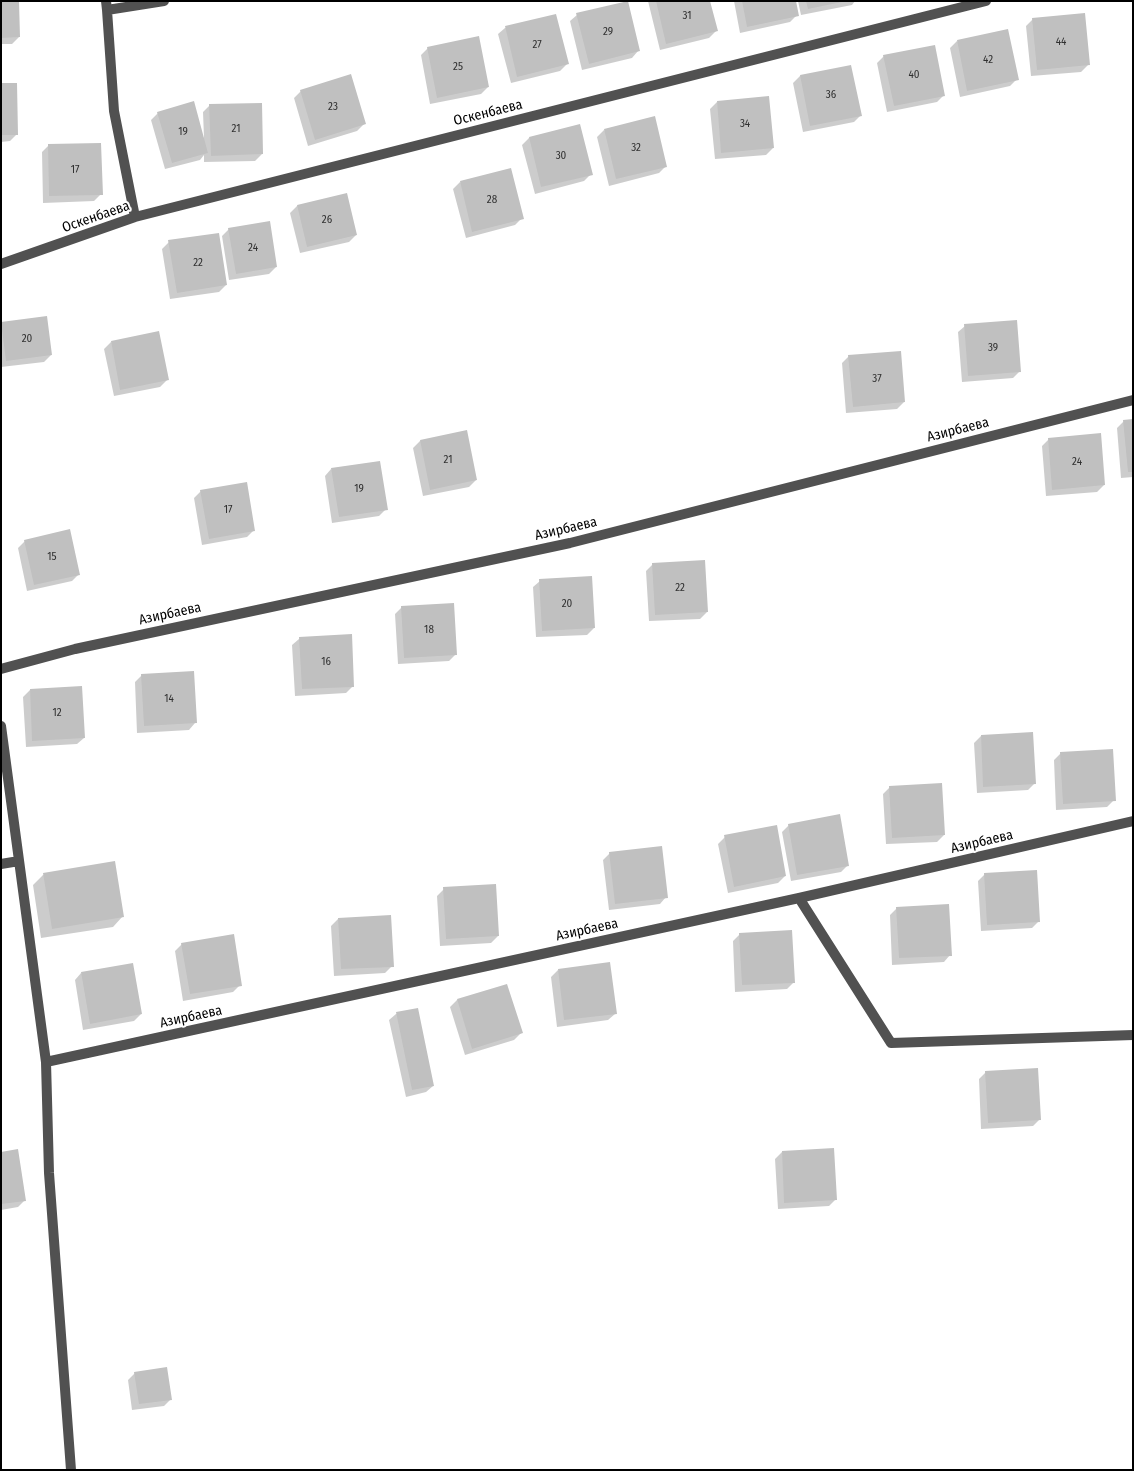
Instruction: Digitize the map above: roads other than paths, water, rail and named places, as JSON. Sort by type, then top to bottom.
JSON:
[{"type":"street","points":[[135,218],[114,111],[107,6],[164,1]]},
{"type":"street","name":"Оскенбаева","points":[[1,264],[135,218],[986,1]]},
{"type":"street","name":"Азирбаева","points":[[1,669],[75,649],[570,543],[1133,400]]},
{"type":"street","points":[[1,726],[46,1062],[49,1174],[71,1470]]},
{"type":"street","name":"Азирбаева","points":[[46,1062],[799,898],[1133,821]]},
{"type":"street","points":[[1,864],[19,861]]},
{"type":"street","points":[[799,898],[891,1043],[1133,1035]]}]
